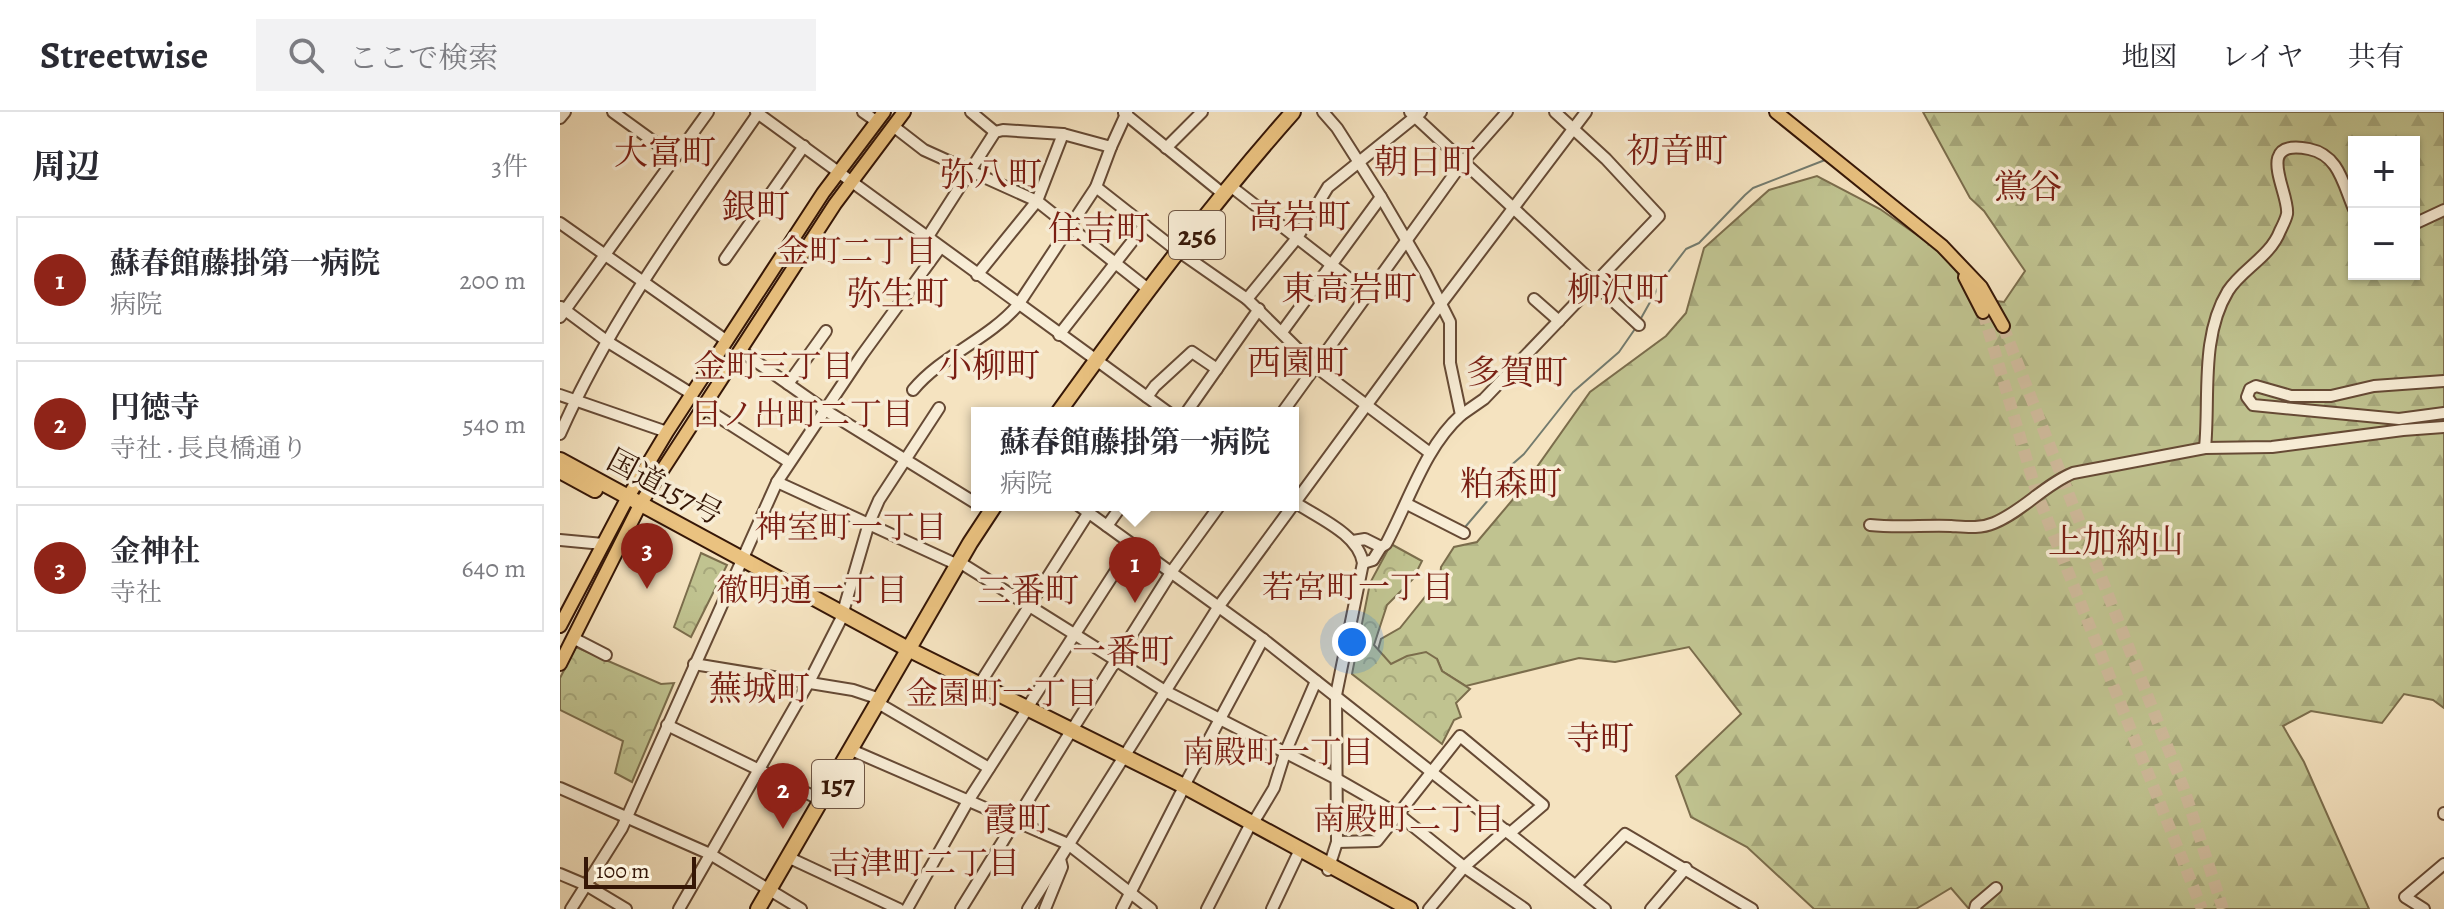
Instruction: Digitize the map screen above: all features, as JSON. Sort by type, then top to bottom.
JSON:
[{"type":"highway","name":"256","points":[[1063,407],[1180,252],[1293,112]]},
{"type":"highway","name":"256","points":[[1228,191],[1300,112]]},
{"type":"highway","name":"256","points":[[1070,407],[1148,289],[1180,252]]},
{"type":"highway","name":"国道157号","points":[[560,460],[633,504],[909,654]]},
{"type":"highway","name":"国道157号","points":[[560,471],[633,504]]},
{"type":"highway","points":[[909,654],[961,565],[987,511]]},
{"type":"highway","points":[[909,654],[979,685],[1025,711]]},
{"type":"highway","points":[[909,654],[1183,790],[1410,909]]},
{"type":"highway","name":"157","points":[[767,909],[772,892],[821,800],[909,654]]},
{"type":"highway","name":"157","points":[[758,909],[794,860],[881,703]]},
{"type":"highway","points":[[1251,825],[1298,854],[1329,867],[1394,909]]},
{"type":"main road","points":[[560,626],[603,544],[703,407],[850,181],[904,112]]},
{"type":"main road","points":[[1776,112],[1942,246],[1981,287],[2003,326]]},
{"type":"main road","points":[[560,664],[667,432],[838,171],[880,117]]},
{"type":"main road","points":[[1942,246],[1970,284],[1983,312]]},
{"type":"street","points":[[560,118],[565,112]]},
{"type":"street","points":[[613,112],[675,157]]},
{"type":"street","points":[[692,394],[562,311],[708,112]]},
{"type":"street","points":[[863,112],[880,117]]},
{"type":"street","points":[[971,112],[995,132]]},
{"type":"street","points":[[1323,112],[1337,128],[1381,197],[1450,322],[1450,363],[1461,415]]},
{"type":"street","points":[[1286,407],[1463,162],[1507,112]]},
{"type":"street","points":[[1363,563],[1373,560],[1386,544],[1430,453],[1445,430],[1484,399],[1659,216],[1606,159],[1555,112]]},
{"type":"street","points":[[1299,495],[1586,112]]},
{"type":"street","points":[[560,434],[575,400],[642,282],[758,113],[1161,407]]},
{"type":"street","points":[[913,390],[931,371],[997,326],[1018,305],[1096,187],[1125,113],[1166,148],[1297,238],[1369,294]]},
{"type":"street","points":[[1166,148],[1199,113]]},
{"type":"street","points":[[1247,299],[1297,238],[1328,187],[1415,113],[1463,162],[1639,325]]},
{"type":"street","points":[[893,126],[924,150],[1037,201],[1148,289]]},
{"type":"street","points":[[927,238],[995,132],[1063,134],[1111,147]]},
{"type":"street","points":[[977,275],[1037,201],[1063,134]]},
{"type":"street","points":[[725,259],[804,146]]},
{"type":"street","points":[[2205,448],[2208,365],[2222,302],[2235,281],[2254,267],[2279,235],[2287,213],[2277,172],[2282,153],[2291,147],[2299,147],[2329,157],[2337,166],[2354,208]]},
{"type":"street","points":[[1096,187],[1247,299],[1316,367],[1430,453]]},
{"type":"street","points":[[1282,332],[1381,197]]},
{"type":"street","points":[[2420,221],[2444,210]]},
{"type":"street","points":[[560,223],[727,341]]},
{"type":"street","points":[[1059,335],[1145,225]]},
{"type":"street","points":[[571,909],[627,818],[777,482],[862,355],[940,248]]},
{"type":"street","points":[[1534,299],[1559,321]]},
{"type":"street","points":[[1190,407],[1259,309]]},
{"type":"street","points":[[788,384],[826,331]]},
{"type":"street","points":[[741,351],[825,410],[971,496]]},
{"type":"street","points":[[1147,397],[1192,352],[1217,369]]},
{"type":"street","points":[[2444,381],[2374,386],[2331,396],[2291,396],[2256,386],[2250,389],[2247,397],[2253,405],[2399,419],[2444,413]]},
{"type":"street","points":[[560,395],[667,432]]},
{"type":"street","points":[[703,407],[789,462]]},
{"type":"street","points":[[679,909],[809,682],[841,616],[869,523],[904,459],[939,408]]},
{"type":"street","points":[[1870,525],[1902,528],[1979,527],[2019,510],[2057,480],[2073,473],[2205,448],[2272,447],[2444,427]]},
{"type":"street","points":[[777,482],[961,565],[1165,691],[1337,779],[1398,814],[1464,867],[1525,909]]},
{"type":"street","points":[[1407,504],[1464,533]]},
{"type":"street","points":[[1299,505],[1353,541],[1361,552],[1363,563],[1336,695],[1337,842],[1329,867]]},
{"type":"street","points":[[1107,526],[1118,511]]},
{"type":"street","points":[[961,909],[1172,571],[1216,511]]},
{"type":"street","points":[[1028,909],[1219,606],[1288,511]]},
{"type":"street","points":[[979,685],[1089,512],[1336,695],[1604,909]]},
{"type":"street","points":[[1353,541],[1365,539],[1381,547]]},
{"type":"street","points":[[560,540],[603,544]]},
{"type":"street","points":[[907,909],[968,801],[1133,544]]},
{"type":"street","points":[[573,638],[606,655]]},
{"type":"street","points":[[1122,909],[1263,639]]},
{"type":"street","points":[[694,664],[853,690],[881,703],[989,768]]},
{"type":"street","points":[[1207,909],[1274,788],[1285,753],[1316,681]]},
{"type":"street","points":[[667,725],[821,800]]},
{"type":"street","points":[[1337,842],[1377,841],[1460,736],[1543,805],[1464,867],[1429,909]]},
{"type":"street","points":[[856,752],[1068,844],[1151,909]]},
{"type":"street","points":[[560,802],[563,789],[710,854],[801,909]]},
{"type":"street","points":[[1576,885],[1625,834],[1686,868],[1734,904],[1752,909]]},
{"type":"street","points":[[1277,907],[1298,854]]},
{"type":"street","points":[[1045,909],[1062,867],[1060,859]]},
{"type":"street","points":[[794,860],[899,909]]},
{"type":"street","points":[[2424,909],[2405,897],[2444,864]]},
{"type":"street","points":[[1651,909],[1686,868]]},
{"type":"street","points":[[560,874],[586,885],[626,909]]},
{"type":"street","points":[[1975,909],[1996,888]]},
{"type":"green space","points":[[1923,112],[2444,112],[2444,708],[2433,700],[2404,694],[2382,723],[2311,711],[2283,726],[2304,762],[2369,909],[1969,909],[1951,888],[1916,909],[1814,909],[1747,847],[1691,817],[1676,776],[1741,714],[1689,647],[1615,662],[1579,658],[1466,686],[1442,671],[1437,659],[1385,676],[1376,657],[1381,639],[1400,628],[1440,578],[1441,567],[1454,547],[1477,542],[1520,491],[1590,392],[1666,336],[1686,313],[1704,248],[1769,190],[1817,176],[1880,209],[1937,249],[1980,299],[2004,302],[2025,271],[1984,211],[1970,198]]},
{"type":"green space","points":[[1391,544],[1422,561],[1413,579],[1387,605],[1374,645],[1391,664],[1426,652],[1437,659],[1442,671],[1470,689],[1456,703],[1461,717],[1454,720],[1442,744],[1352,674],[1370,583]]},
{"type":"green space","points":[[701,553],[727,565],[691,637],[674,627]]},
{"type":"green space","points":[[576,647],[661,684],[674,683],[632,782],[615,773],[623,741],[560,710],[560,678]]},
{"type":"waterway","points":[[1640,320],[1663,279],[1686,249],[1699,243],[1753,188],[1825,160]]},
{"type":"waterway","points":[[1466,526],[1495,492],[1508,468],[1524,454],[1573,392],[1619,352],[1637,326]]},
{"type":"tunnel","points":[[1983,312],[2036,491],[2202,909]]},
{"type":"tunnel","points":[[2003,326],[2184,789],[2223,909]]},
{"type":"place","name":"金神社","points":[[647,589]]},
{"type":"place","name":"蘇春館藤掛第一病院","points":[[1135,603]]},
{"type":"place","name":"円徳寺","points":[[783,829]]},
{"type":"district","name":"初音町","points":[[1677,150]]},
{"type":"district","name":"大富町","points":[[665,152]]},
{"type":"district","name":"朝日町","points":[[1425,161]]},
{"type":"district","name":"弥八町","points":[[991,174]]},
{"type":"district","name":"鴬谷","points":[[2028,186]]},
{"type":"district","name":"銀町","points":[[756,206]]},
{"type":"district","name":"高岩町","points":[[1300,216]]},
{"type":"district","name":"住吉町","points":[[1099,228]]},
{"type":"district","name":"金町二丁目","points":[[857,251]]},
{"type":"district","name":"東高岩町","points":[[1349,288]]},
{"type":"district","name":"柳沢町","points":[[1618,289]]},
{"type":"district","name":"弥生町","points":[[898,293]]},
{"type":"district","name":"西園町","points":[[1298,362]]},
{"type":"district","name":"小柳町","points":[[989,365]]},
{"type":"district","name":"金町三丁目","points":[[774,366]]},
{"type":"district","name":"多賀町","points":[[1517,372]]},
{"type":"district","name":"日ノ出町二丁目","points":[[802,414]]},
{"type":"district","name":"粕森町","points":[[1511,483]]},
{"type":"district","name":"神室町一丁目","points":[[851,527]]},
{"type":"district","name":"上加納山","points":[[2116,541]]},
{"type":"district","name":"若宮町一丁目","points":[[1358,587]]},
{"type":"district","name":"徹明通一丁目","points":[[812,590]]},
{"type":"district","name":"三番町","points":[[1028,590]]},
{"type":"district","name":"一番町","points":[[1123,651]]},
{"type":"district","name":"蕪城町","points":[[759,688]]},
{"type":"district","name":"金園町一丁目","points":[[1002,693]]},
{"type":"district","name":"寺町","points":[[1600,738]]},
{"type":"district","name":"南殿町一丁目","points":[[1278,752]]},
{"type":"district","name":"霞町","points":[[1017,819]]},
{"type":"district","name":"南殿町二丁目","points":[[1409,819]]},
{"type":"district","name":"吉津町二丁目","points":[[924,863]]}]
